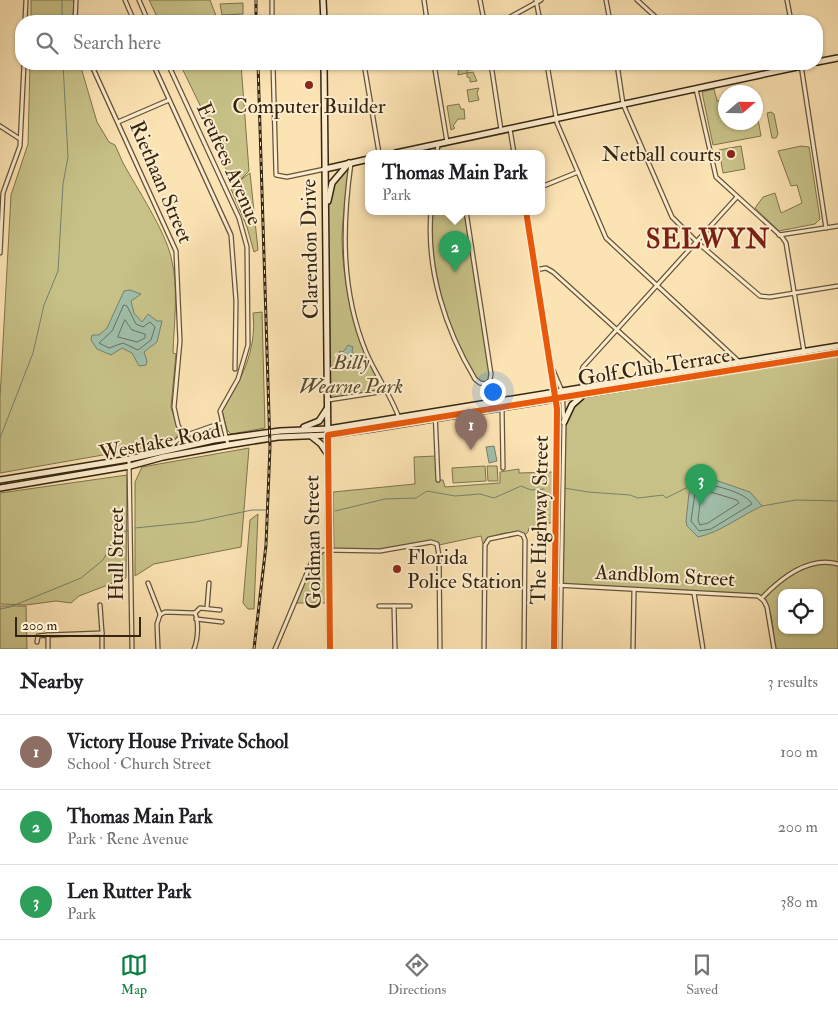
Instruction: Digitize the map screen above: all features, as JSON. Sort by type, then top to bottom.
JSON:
[{"type":"main road","points":[[323,0],[324,15]]},
{"type":"main road","points":[[823,61],[838,58]]},
{"type":"main road","name":"Clarendon Drive","points":[[324,70],[328,432]]},
{"type":"main road","points":[[410,150],[779,70]]},
{"type":"main road","points":[[325,169],[365,160]]},
{"type":"main road","points":[[326,212],[332,183],[350,163]]},
{"type":"main road","name":"Golf Club Terrace","points":[[328,432],[399,417],[838,346]]},
{"type":"main road","name":"Golf Club Terrace","points":[[328,432],[436,419],[838,354]]},
{"type":"main road","points":[[564,422],[572,405],[584,395]]},
{"type":"main road","points":[[299,429],[319,421],[328,403]]},
{"type":"main road","name":"Westlake Road","points":[[0,480],[129,459],[167,449],[226,439],[299,429],[328,432]]},
{"type":"main road","name":"Westlake Road","points":[[0,488],[130,466],[163,457],[228,445],[278,437],[310,436],[328,432]]},
{"type":"main road","name":"Goldman Street","points":[[328,432],[330,649]]},
{"type":"main road","points":[[310,436],[321,444],[328,456]]},
{"type":"street","points":[[26,0],[26,15]]},
{"type":"street","points":[[75,15],[76,0]]},
{"type":"street","points":[[125,0],[131,15]]},
{"type":"street","points":[[139,0],[145,15]]},
{"type":"street","points":[[272,0],[272,15]]},
{"type":"street","points":[[424,0],[426,15]]},
{"type":"street","points":[[480,0],[483,15]]},
{"type":"street","points":[[513,15],[541,0]]},
{"type":"street","points":[[606,0],[609,15]]},
{"type":"street","points":[[637,0],[653,15]]},
{"type":"street","points":[[787,0],[790,15]]},
{"type":"street","points":[[536,1],[539,15]]},
{"type":"street","points":[[0,253],[2,192],[21,140],[24,70]]},
{"type":"street","name":"Riethaan Street","points":[[94,70],[176,251],[180,341],[174,407],[178,426],[184,436]]},
{"type":"street","name":"Eeufees Avenue","points":[[156,70],[232,240],[236,301],[234,369]]},
{"type":"street","name":"Eeufees Avenue","points":[[171,70],[238,218],[247,247],[248,345],[238,379],[220,408],[221,423],[228,445]]},
{"type":"street","points":[[273,70],[276,176],[287,177],[325,169]]},
{"type":"street","points":[[365,70],[378,150]]},
{"type":"street","points":[[435,70],[447,142]]},
{"type":"street","points":[[491,70],[501,130]]},
{"type":"street","points":[[548,70],[556,119],[608,241],[746,368]]},
{"type":"street","points":[[618,70],[623,104],[672,216],[697,242],[757,295],[766,297],[838,286]]},
{"type":"street","points":[[802,70],[826,228]]},
{"type":"street","points":[[696,89],[713,171],[721,184],[779,235],[787,247],[805,359]]},
{"type":"street","points":[[118,122],[169,100]]},
{"type":"street","points":[[0,126],[21,140]]},
{"type":"street","points":[[510,129],[514,150]]},
{"type":"street","points":[[437,150],[438,144]]},
{"type":"street","points":[[350,163],[344,234],[349,296],[366,353],[401,424]]},
{"type":"street","points":[[545,185],[578,172]]},
{"type":"street","points":[[584,395],[580,376],[582,369],[656,284],[737,198]]},
{"type":"street","points":[[431,215],[434,274],[437,288],[455,343],[475,379],[480,384],[486,384],[490,380],[491,374],[467,215]]},
{"type":"street","points":[[527,215],[550,360]]},
{"type":"street","points":[[779,235],[838,226]]},
{"type":"street","points":[[535,270],[546,268],[553,272],[673,380]]},
{"type":"street","name":"The Highway Street","points":[[550,360],[562,391],[564,422],[560,649]]},
{"type":"street","name":"The Highway Street","points":[[550,360],[556,400],[557,484],[554,649]]},
{"type":"street","points":[[486,384],[492,409]]},
{"type":"street","points":[[328,403],[386,391]]},
{"type":"street","points":[[502,408],[503,468]]},
{"type":"street","points":[[435,411],[438,480]]},
{"type":"street","points":[[167,449],[184,436],[221,423]]},
{"type":"street","name":"Hull Street","points":[[129,459],[132,524],[132,649]]},
{"type":"street","points":[[484,649],[485,545],[489,539],[518,533],[525,540],[524,649]]},
{"type":"street","points":[[275,649],[312,561],[321,551],[380,551],[431,542],[437,544],[439,553],[440,649]]},
{"type":"street","points":[[762,598],[772,587],[805,564],[830,562],[838,564]]},
{"type":"street","points":[[207,608],[209,582]]},
{"type":"street","points":[[148,583],[160,614],[158,620],[158,649]]},
{"type":"street","name":"Aandblom Street","points":[[555,585],[762,598],[767,607],[774,649]]},
{"type":"street","points":[[633,649],[634,590]]},
{"type":"street","points":[[694,593],[703,649]]},
{"type":"street","points":[[100,605],[102,649]]},
{"type":"street","points":[[378,606],[410,606]]},
{"type":"street","points":[[394,606],[395,649]]},
{"type":"street","points":[[160,614],[195,613],[198,609],[207,608],[220,610]]},
{"type":"street","points":[[194,649],[197,642],[195,613]]},
{"type":"street","points":[[196,619],[222,622]]},
{"type":"street","points":[[36,642],[38,636],[102,633]]},
{"type":"street","points":[[48,635],[48,649]]},
{"type":"green space","points":[[31,0],[74,0],[73,15],[31,15]]},
{"type":"green space","points":[[149,0],[210,0],[216,15],[156,15]]},
{"type":"green space","points":[[243,3],[243,14],[222,15],[220,4]]},
{"type":"green space","points":[[30,70],[82,70],[97,122],[109,142],[115,145],[123,163],[157,222],[171,257],[175,280],[173,353],[176,354],[171,407],[179,433],[173,441],[161,449],[146,452],[143,448],[0,473],[0,398],[11,195],[28,144]]},
{"type":"green space","points":[[183,70],[241,70],[249,171],[239,181],[250,173],[258,250],[254,252],[247,227],[231,189],[239,182],[233,184],[211,138],[215,136]]},
{"type":"green space","points":[[458,70],[467,70],[467,73],[458,75]]},
{"type":"green space","points":[[473,72],[477,81],[470,82],[467,73]]},
{"type":"green space","points":[[479,88],[477,93],[479,100],[469,102],[467,90]]},
{"type":"green space","points":[[714,89],[718,101],[718,130],[760,130],[761,136],[713,145],[702,92]]},
{"type":"green space","points":[[459,104],[461,109],[464,109],[465,119],[458,119],[453,126],[455,128],[451,130],[447,106]]},
{"type":"green space","points":[[771,112],[774,114],[778,134],[776,138],[772,138],[767,113]]},
{"type":"green space","points":[[741,146],[745,169],[723,173],[719,150]]},
{"type":"green space","points":[[801,146],[809,147],[820,219],[815,224],[779,231],[755,208],[763,197],[775,193],[781,213],[802,203],[797,185],[791,186],[778,151]]},
{"type":"green space","name":"Billy Wearne Park","points":[[349,165],[342,235],[345,276],[348,295],[359,334],[384,390],[330,399],[328,208],[332,187]]},
{"type":"green space","points":[[432,215],[465,215],[490,374],[490,378],[486,383],[479,381],[476,377],[465,358],[448,318],[433,255]]},
{"type":"green space","points":[[262,312],[265,428],[231,434],[227,430],[222,411],[241,376],[250,353],[254,327],[253,313]]},
{"type":"green space","points":[[838,356],[838,649],[775,649],[770,611],[763,599],[758,595],[563,584],[566,422],[572,407],[582,398]]},
{"type":"green space","points":[[218,427],[220,435],[176,444],[180,440]]},
{"type":"green space","points":[[249,448],[241,547],[154,564],[135,576],[135,482],[142,467]]},
{"type":"green space","points":[[436,456],[437,480],[443,480],[445,487],[500,483],[500,472],[519,469],[519,473],[554,472],[554,522],[529,528],[525,535],[515,532],[497,535],[486,540],[483,544],[481,536],[439,545],[431,541],[379,550],[334,550],[333,492],[415,484],[414,457]]},
{"type":"green space","points":[[485,466],[486,481],[453,483],[452,468]]},
{"type":"green space","points":[[487,466],[497,466],[498,481],[488,481]]},
{"type":"green space","points":[[127,475],[126,578],[79,596],[71,603],[56,601],[26,605],[0,604],[0,493]]},
{"type":"green space","points":[[258,514],[254,609],[248,609],[243,603],[250,520]]},
{"type":"green space","points":[[323,552],[327,552],[327,603],[296,603],[313,562]]},
{"type":"green space","points":[[0,606],[26,606],[27,649],[0,649]]},
{"type":"water","points":[[130,290],[141,294],[131,301],[134,313],[142,322],[148,314],[157,321],[162,321],[157,342],[144,352],[147,361],[146,365],[139,366],[132,353],[122,348],[111,355],[97,349],[91,340],[92,335],[99,335],[107,328],[124,291]]},
{"type":"water","points":[[348,345],[353,347],[352,351],[356,357],[354,364],[338,359],[340,351],[343,352]]},
{"type":"water","points":[[494,446],[497,461],[489,463],[486,447]]},
{"type":"water","points":[[697,479],[712,479],[750,492],[762,506],[723,528],[698,537],[687,526],[686,521],[689,493]]},
{"type":"waterway","points":[[62,0],[62,15]]},
{"type":"waterway","points":[[0,438],[33,353],[44,305],[58,271],[63,184],[68,157],[63,70]]},
{"type":"waterway","points":[[558,487],[588,492],[630,495],[638,498],[663,495],[666,498],[694,484]]},
{"type":"waterway","points":[[335,511],[385,499],[416,498],[427,491],[455,496],[480,494],[494,498],[521,486],[531,490],[544,489]]},
{"type":"waterway","points":[[762,506],[796,500],[838,501]]},
{"type":"waterway","points":[[135,528],[195,522],[252,510],[266,510]]},
{"type":"waterway","points":[[0,609],[10,607],[81,578],[103,560],[115,537],[128,530]]},
{"type":"railway","points":[[256,0],[256,15]]},
{"type":"railway","points":[[254,649],[266,545],[270,447],[258,70]]},
{"type":"cycle path","points":[[527,215],[557,409],[554,649]]},
{"type":"cycle path","points":[[330,649],[328,435],[838,353]]},
{"type":"place","name":"Computer Builder","points":[[309,85]]},
{"type":"place","name":"Netball courts","points":[[731,154]]},
{"type":"place","name":"Thomas Main Park","points":[[455,272]]},
{"type":"place","name":"Victory House Private School","points":[[471,450]]},
{"type":"place","name":"Len Rutter Park","points":[[701,505]]},
{"type":"place","name":"Florida Police Station","points":[[397,569]]},
{"type":"district","name":"SELWYN","points":[[708,240]]}]
